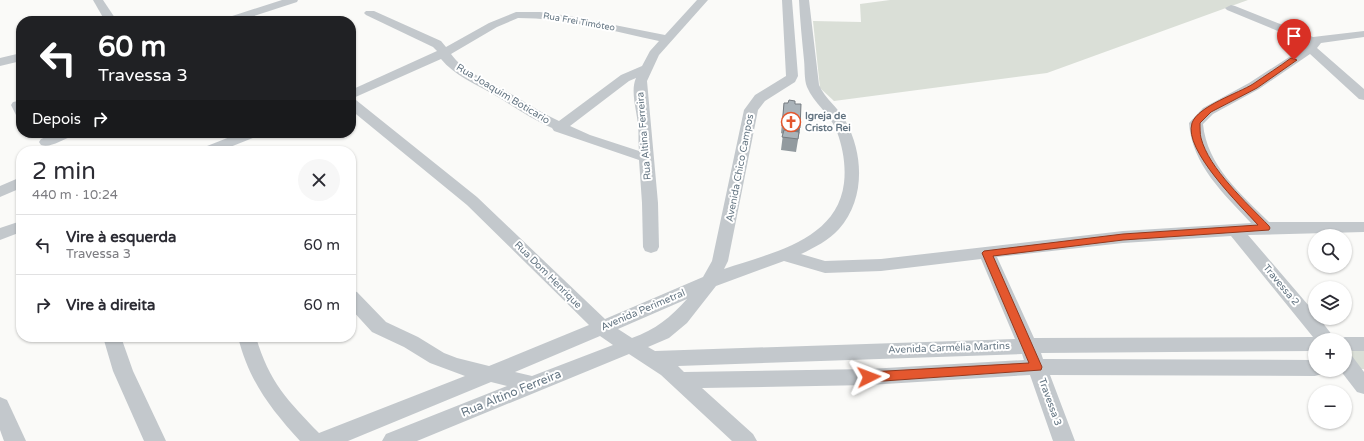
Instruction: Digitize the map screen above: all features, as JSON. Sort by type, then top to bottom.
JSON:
[{"type":"street","points":[[98,0],[108,16]]},
{"type":"street","points":[[249,0],[252,12],[255,16]]},
{"type":"street","points":[[241,16],[293,0]]},
{"type":"street","name":"Rua Altina Ferreira","points":[[651,247],[645,125],[640,87],[654,54],[703,0]]},
{"type":"street","name":"Avenida Chico Campos","points":[[710,281],[723,249],[751,110],[760,98],[791,79],[792,76],[787,0]]},
{"type":"street","points":[[788,14],[806,14],[804,0]]},
{"type":"street","points":[[1231,8],[1312,45],[1364,96]]},
{"type":"street","name":"Rua Joaquim Boticario","points":[[370,12],[437,44],[447,58],[461,71],[499,92],[536,116],[559,128],[592,141],[646,158]]},
{"type":"street","name":"Avenida Perimetral","points":[[324,441],[493,374],[710,281],[782,256],[808,244],[824,233],[835,223],[843,212],[852,186],[849,148],[843,129],[833,113],[816,92],[813,85],[806,14]]},
{"type":"street","name":"Rua Frei Timóteo","points":[[356,93],[444,54],[493,25],[516,15],[540,15],[666,39]]},
{"type":"street","points":[[1265,228],[1212,168],[1197,138],[1196,123],[1208,111],[1254,86],[1312,45],[1328,38],[1363,35]]},
{"type":"street","points":[[0,62],[16,58]]},
{"type":"street","points":[[559,128],[625,78],[647,68]]},
{"type":"street","name":"Rua Dom Henrique","points":[[356,107],[472,201],[602,328],[619,341],[655,359],[681,380],[746,441]]},
{"type":"street","points":[[46,142],[55,138]]},
{"type":"street","points":[[223,143],[238,138]]},
{"type":"street","points":[[0,192],[16,184]]},
{"type":"street","points":[[782,256],[825,267],[881,265],[956,258],[1123,237],[1265,228],[1364,226]]},
{"type":"street","points":[[0,234],[16,228]]},
{"type":"street","name":"Travessa 2","points":[[1234,230],[1321,333]]},
{"type":"street","name":"Travessa 3","points":[[987,253],[1037,367],[1064,441]]},
{"type":"street","name":"Rua Altino Ferreira","points":[[393,441],[662,333],[672,326],[690,308],[710,281]]},
{"type":"street","points":[[356,303],[379,327],[411,342],[437,358],[454,365],[534,385]]},
{"type":"street","points":[[114,342],[123,372],[155,441]]},
{"type":"street","points":[[248,342],[251,356],[261,380],[274,399],[312,441]]},
{"type":"street","name":"Avenida Carmélia Martins","points":[[655,359],[1028,346],[1308,344]]},
{"type":"street","points":[[1352,344],[1364,344]]},
{"type":"street","points":[[681,380],[869,377],[1037,367],[1202,366],[1308,368]]},
{"type":"street","points":[[1352,368],[1364,386]]},
{"type":"street","points":[[0,406],[15,441]]},
{"type":"shaded area","points":[[890,0],[1248,0],[1047,73],[834,101],[820,88],[813,21],[861,22],[860,4]]},
{"type":"shaded area","points":[[1352,344],[1364,344],[1364,369],[1352,369]]},
{"type":"building","name":"Igreja de Cristo Rei","points":[[789,100],[795,101],[795,104],[801,104],[800,128],[791,130],[782,126],[784,103],[788,103]]},
{"type":"building","points":[[784,130],[799,132],[798,139],[782,137]]},
{"type":"place","name":"Igreja de Cristo Rei","points":[[791,122]]},
{"type":"route","points":[[869,377],[1037,367],[987,253],[1123,237],[1265,228],[1214,172],[1202,151],[1197,138],[1195,130],[1196,123],[1208,111],[1254,86],[1294,60]]}]
